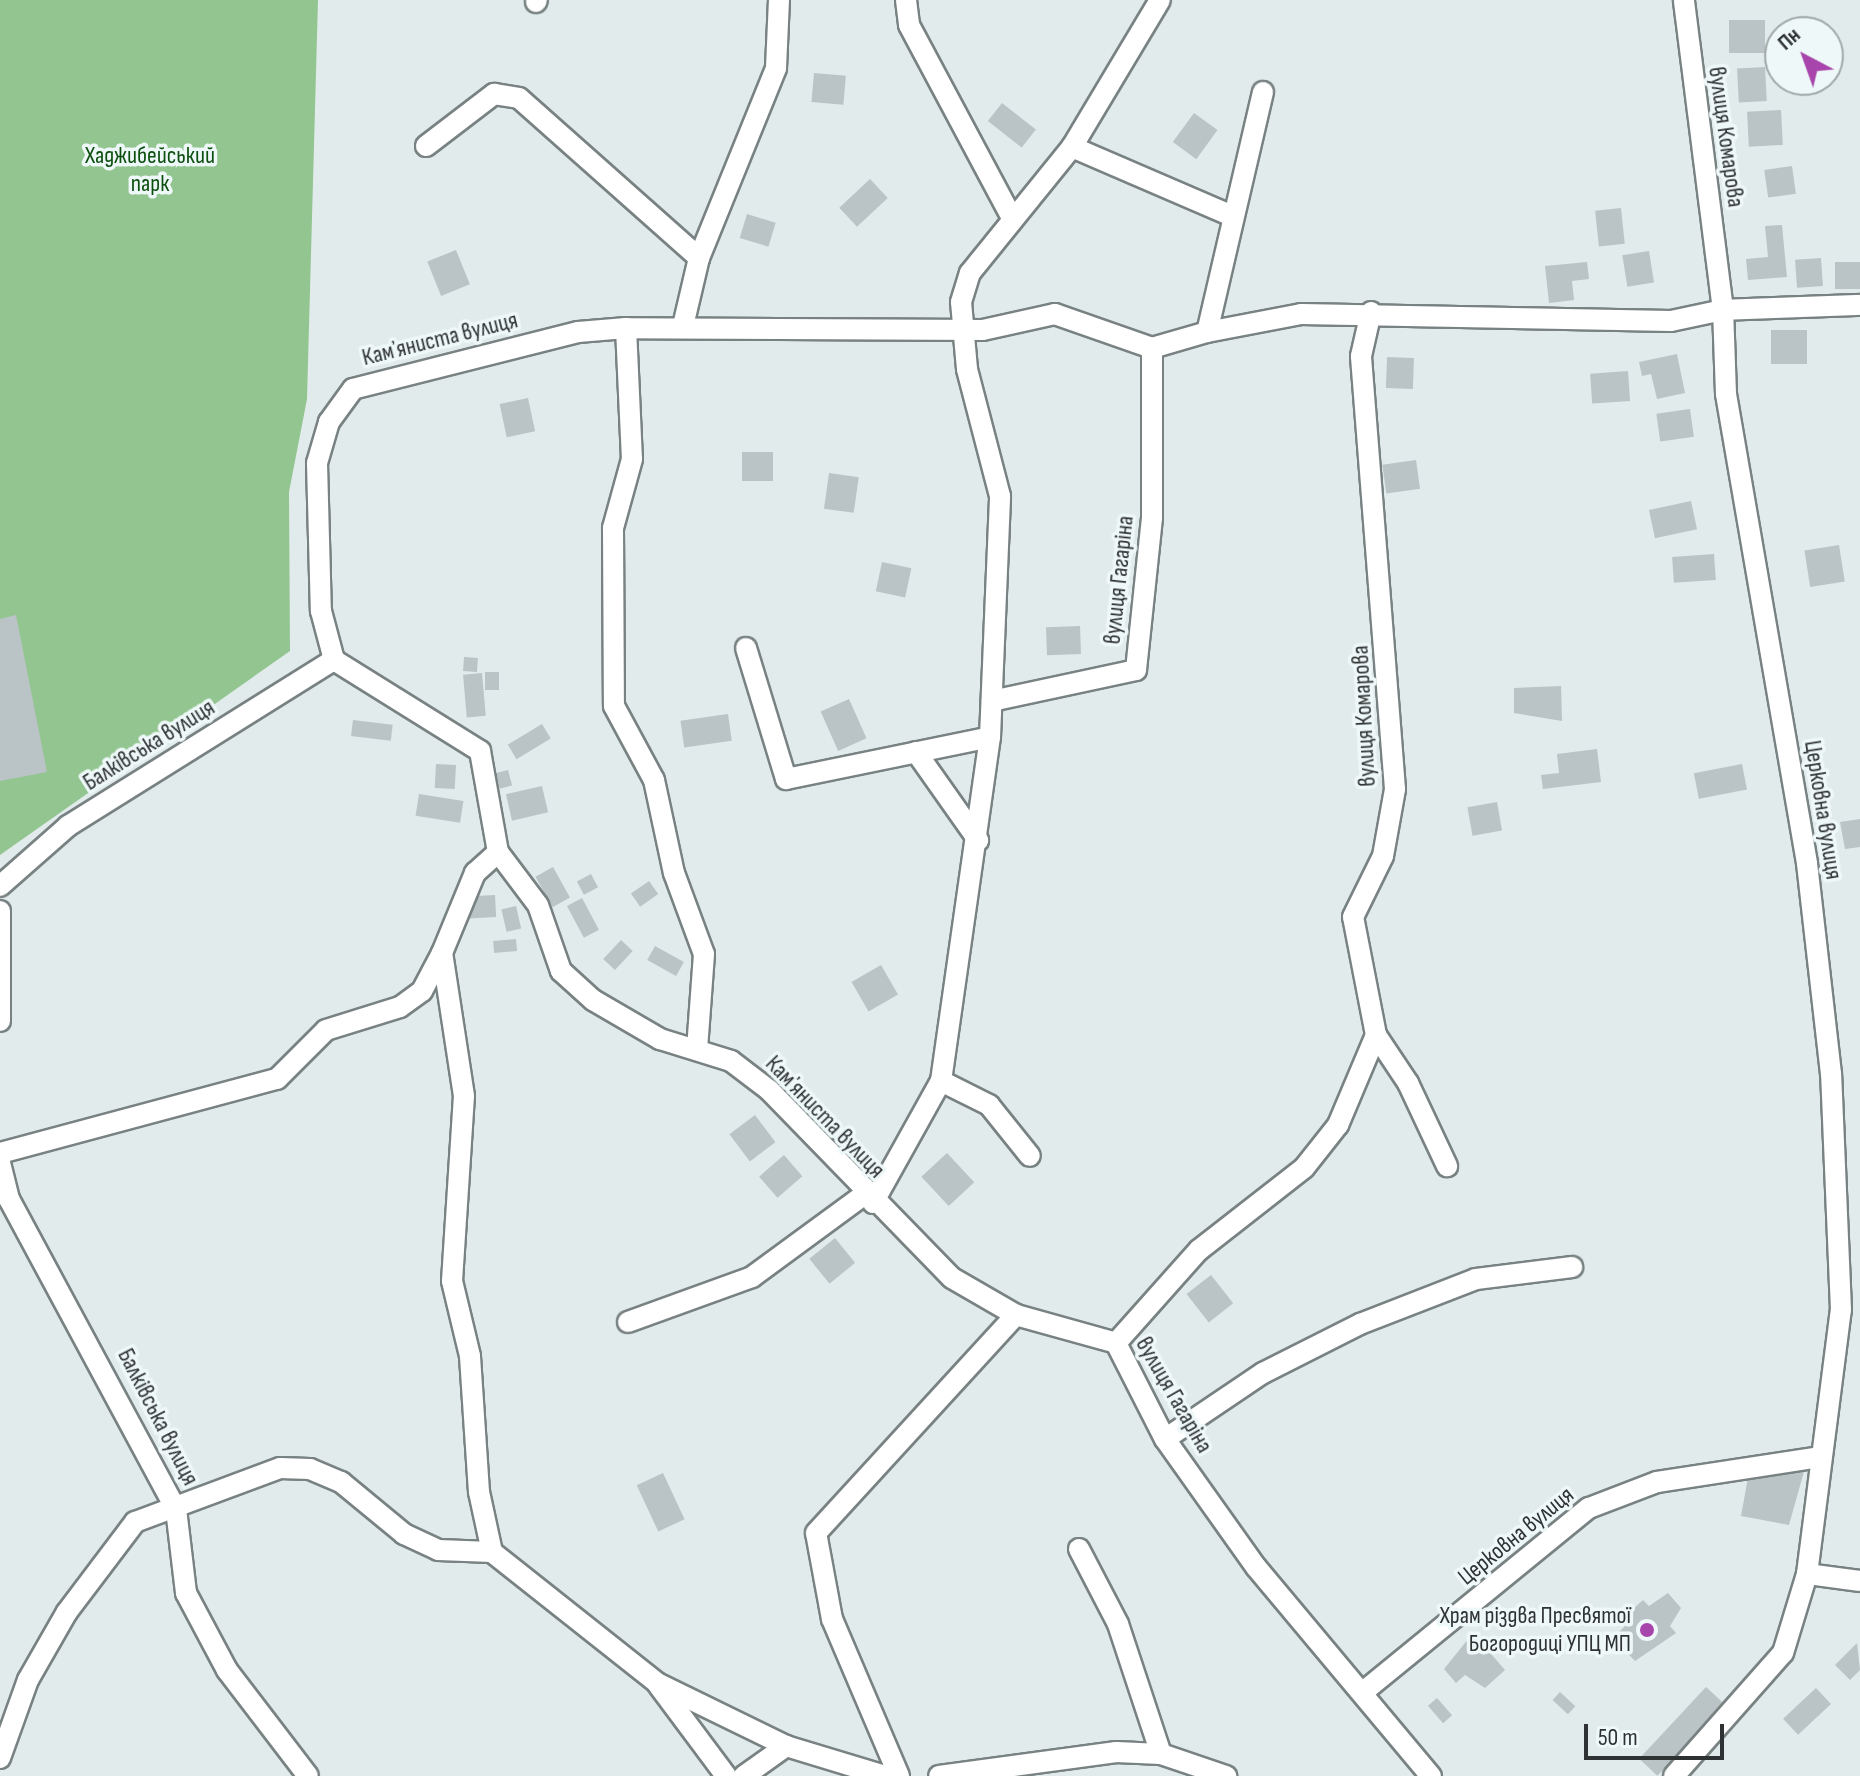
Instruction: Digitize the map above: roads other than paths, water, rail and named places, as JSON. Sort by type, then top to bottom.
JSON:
[{"type":"street","points":[[683,326],[699,258],[776,68],[779,0]]},
{"type":"street","points":[[906,0],[909,25],[1012,218]]},
{"type":"street","points":[[628,1322],[752,1277],[869,1199],[941,1081],[978,840],[990,737],[1000,496],[963,329],[970,273],[1072,147],[1160,0]]},
{"type":"street","name":"вулиця Комарова","points":[[1684,0],[1723,310]]},
{"type":"street","points":[[1207,332],[1230,215],[1263,92]]},
{"type":"street","points":[[426,146],[494,94],[519,98],[699,258]]},
{"type":"street","points":[[1072,147],[1210,212],[1230,215]]},
{"type":"street","points":[[963,329],[1055,314],[1152,348],[1207,332],[1301,314],[1371,312],[1671,321],[1723,310],[1860,305]]},
{"type":"street","name":"Церковна вулиця","points":[[1674,1776],[1783,1653],[1807,1574],[1841,1310],[1831,1074],[1807,863],[1726,394],[1723,310]]},
{"type":"street","name":"вулиця Комарова","points":[[1371,312],[1361,356],[1395,789],[1383,856],[1353,917],[1376,1035]]},
{"type":"street","name":"Камʼяниста вулиця","points":[[869,1199],[769,1090],[731,1061],[660,1039],[593,1000],[561,971],[538,905],[498,852],[480,751],[334,660],[321,611],[313,501],[317,463],[342,398],[444,362],[626,328],[683,326],[812,332],[963,329]]},
{"type":"street","points":[[626,328],[632,459],[613,528],[614,706],[654,780],[674,873],[704,954],[697,1049]]},
{"type":"street","name":"вулиця Гагаріна","points":[[992,701],[1136,670],[1152,517],[1152,348]]},
{"type":"street","points":[[746,648],[786,779],[990,737]]},
{"type":"street","name":"Балківська вулиця","points":[[0,886],[68,826],[334,660]]},
{"type":"street","points":[[916,752],[978,840]]},
{"type":"street","points":[[0,1153],[277,1079],[326,1030],[400,1007],[422,991],[442,953],[475,873],[498,852]]},
{"type":"street","points":[[0,911],[0,1021]]},
{"type":"street","points":[[442,953],[464,1096],[452,1281],[470,1356],[479,1492],[492,1552]]},
{"type":"street","points":[[1376,1035],[1408,1083],[1447,1166]]},
{"type":"street","points":[[1116,1343],[1199,1250],[1304,1168],[1338,1125],[1376,1035]]},
{"type":"street","points":[[941,1081],[989,1105],[1030,1156]]},
{"type":"street","name":"Балківська вулиця","points":[[0,1163],[9,1199],[176,1509],[186,1593],[227,1670],[308,1776]]},
{"type":"street","name":"вулиця Гагаріна","points":[[869,1199],[952,1278],[1016,1315],[1116,1343],[1165,1439],[1256,1567],[1363,1692],[1421,1773]]},
{"type":"street","points":[[1165,1439],[1263,1373],[1360,1324],[1476,1279],[1572,1267]]},
{"type":"street","points":[[899,1776],[832,1619],[816,1533],[1016,1315]]},
{"type":"street","name":"Церковна вулиця","points":[[1363,1692],[1589,1508],[1657,1482],[1821,1457]]},
{"type":"street","points":[[0,1758],[28,1680],[67,1612],[135,1522],[280,1468],[310,1469],[341,1482],[427,1545],[492,1552],[657,1683],[786,1746],[885,1776]]},
{"type":"street","points":[[1079,1549],[1118,1624],[1161,1754]]},
{"type":"street","points":[[1807,1574],[1860,1581]]},
{"type":"street","points":[[657,1683],[726,1776]]},
{"type":"street","points":[[744,1776],[786,1746]]},
{"type":"street","points":[[939,1776],[1161,1754],[1226,1776]]},
{"type":"place","name":"Храм різдва Пресвятої Богородиці УПЦ МП","points":[[1647,1630]]},
{"type":"park label","name":"Хаджибейський парк","points":[[150,170]]}]
